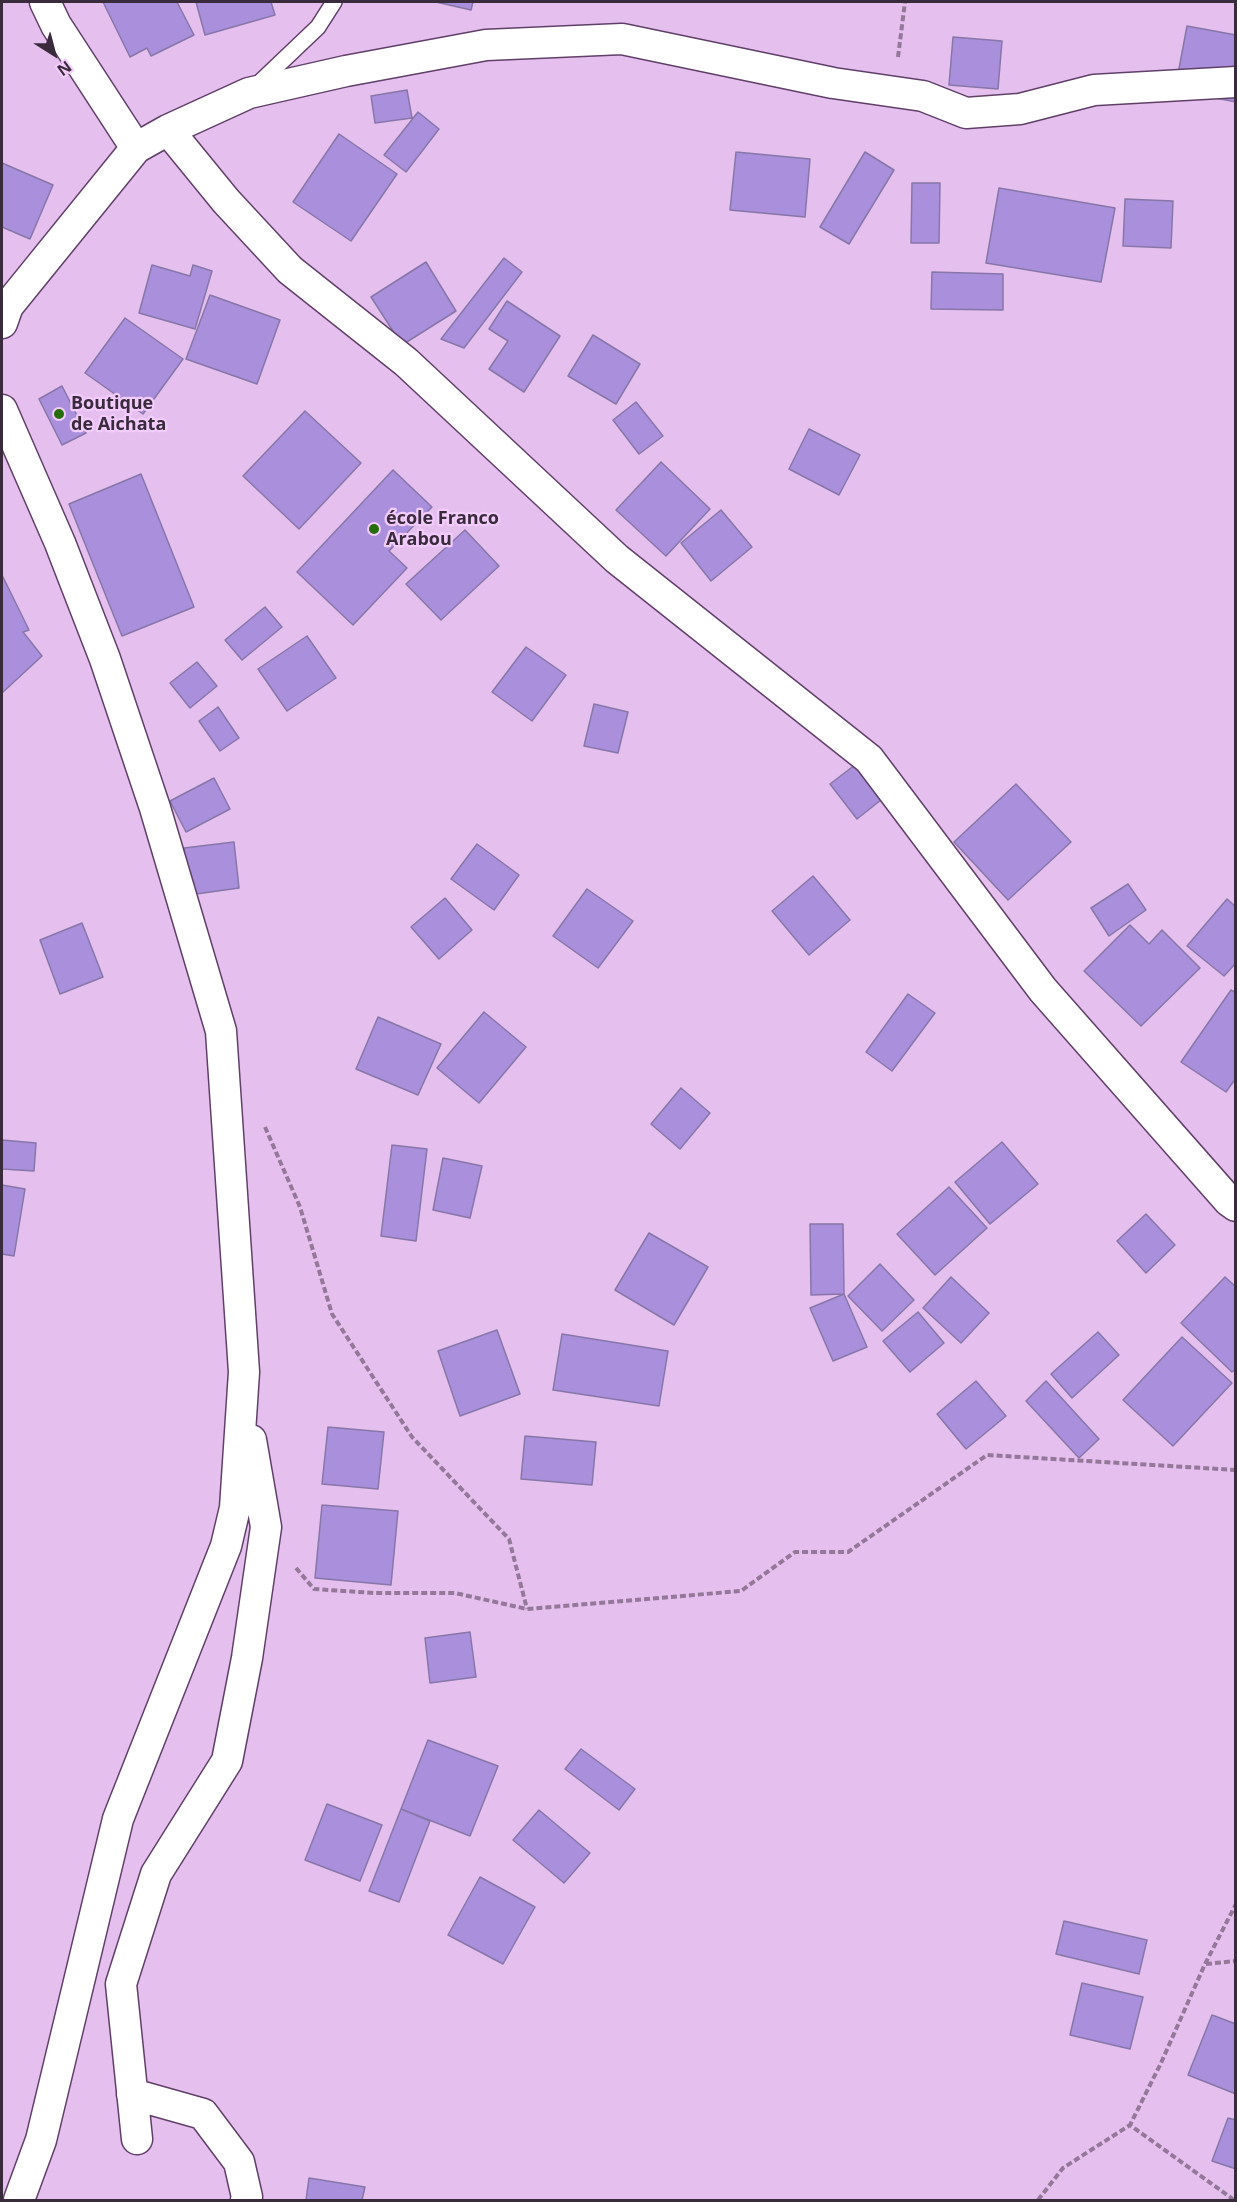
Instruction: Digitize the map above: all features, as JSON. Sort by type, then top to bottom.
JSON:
[{"type":"street","points":[[45,2],[56,25],[136,148]]},
{"type":"street","points":[[4,312],[136,148],[168,130],[249,93],[346,71],[486,45],[622,39],[832,83],[923,96],[966,112],[1020,109],[1094,90],[1236,82]]},
{"type":"street","points":[[168,130],[226,201],[290,270],[406,362],[617,559],[869,759],[1043,990],[1229,1201],[1236,1206]]},
{"type":"street","points":[[2,410],[60,543],[105,659],[155,808],[221,1031],[244,1372],[235,1508],[226,1546],[118,1819],[41,2140],[19,2200]]},
{"type":"street","points":[[137,2139],[121,1984],[156,1874],[227,1761],[247,1658],[266,1527],[242,1390]]},
{"type":"street","points":[[132,2094],[203,2114],[239,2162],[246,2200]]},
{"type":"lane","points":[[249,93],[318,27],[334,2]]},
{"type":"path","points":[[905,2],[898,60],[923,96]]},
{"type":"path","points":[[263,1124],[300,1208],[332,1314],[412,1437],[509,1539],[528,1609]]},
{"type":"path","points":[[266,1527],[275,1544],[314,1589],[374,1593],[455,1593],[528,1609],[741,1591],[795,1552],[848,1552],[987,1455],[1236,1470]]},
{"type":"path","points":[[1038,2200],[1063,2168],[1130,2125],[1161,2063],[1205,1964],[1236,1904]]},
{"type":"path","points":[[1205,1964],[1236,1961]]},
{"type":"path","points":[[1130,2125],[1234,2200]]},
{"type":"building","points":[[103,2],[177,2],[194,35],[151,56],[147,48],[130,57]]},
{"type":"building","points":[[196,2],[271,2],[275,15],[205,35]]},
{"type":"building","points":[[436,2],[473,2],[471,10]]},
{"type":"building","points":[[1187,26],[1236,35],[1236,102],[1175,90]]},
{"type":"building","points":[[953,37],[1002,41],[998,89],[949,85]]},
{"type":"building","points":[[407,90],[412,118],[375,123],[371,96]]},
{"type":"building","points":[[418,112],[439,129],[406,172],[384,155]]},
{"type":"building","points":[[339,134],[397,174],[351,241],[293,202]]},
{"type":"building","points":[[736,152],[810,159],[805,217],[730,210]]},
{"type":"building","points":[[865,152],[894,170],[849,244],[820,227]]},
{"type":"building","points":[[2,163],[53,185],[30,239],[2,227]]},
{"type":"building","points":[[912,183],[940,183],[939,243],[911,243]]},
{"type":"building","points":[[999,188],[1115,208],[1101,282],[986,263]]},
{"type":"building","points":[[1125,199],[1173,201],[1171,248],[1123,246]]},
{"type":"building","points":[[504,258],[522,272],[464,348],[441,339]]},
{"type":"building","points":[[426,262],[456,311],[402,345],[371,297]]},
{"type":"building","points":[[152,265],[190,276],[193,265],[212,271],[195,329],[139,313]]},
{"type":"building","points":[[932,272],[1003,274],[1003,310],[931,309]]},
{"type":"building","points":[[210,295],[280,320],[257,384],[186,359]]},
{"type":"building","points":[[507,301],[560,336],[524,392],[489,369],[508,341],[489,329]]},
{"type":"building","points":[[125,318],[183,359],[143,414],[85,373]]},
{"type":"building","points":[[593,335],[640,364],[616,404],[568,376]]},
{"type":"building","points":[[62,386],[86,433],[62,445],[39,399]]},
{"type":"building","points":[[636,402],[663,436],[639,454],[613,420]]},
{"type":"building","points":[[305,411],[361,463],[299,529],[243,476]]},
{"type":"building","points":[[809,429],[860,455],[839,495],[789,469]]},
{"type":"building","points":[[661,462],[710,509],[666,556],[616,510]]},
{"type":"building","name":"école Franco Arabou","points":[[393,470],[432,507],[389,551],[407,568],[353,625],[297,572]]},
{"type":"building","points":[[141,474],[194,607],[122,636],[69,504]]},
{"type":"building","points":[[721,510],[752,547],[711,581],[681,543]]},
{"type":"building","points":[[465,530],[499,566],[441,620],[406,584]]},
{"type":"building","points":[[2,575],[29,630],[23,632],[42,656],[2,693]]},
{"type":"building","points":[[265,607],[282,627],[242,660],[225,640]]},
{"type":"building","points":[[307,636],[336,678],[287,711],[258,669]]},
{"type":"building","points":[[526,647],[566,675],[532,721],[492,692]]},
{"type":"building","points":[[197,662],[217,686],[190,708],[170,683]]},
{"type":"building","points":[[594,704],[628,712],[618,753],[584,746]]},
{"type":"building","points":[[218,707],[239,738],[220,751],[199,721]]},
{"type":"building","points":[[864,758],[891,792],[857,819],[830,784]]},
{"type":"building","points":[[214,778],[230,809],[186,832],[170,801]]},
{"type":"building","points":[[1016,784],[1071,842],[1008,900],[954,842]]},
{"type":"building","points":[[234,842],[239,888],[189,895],[184,848]]},
{"type":"building","points":[[477,844],[519,875],[494,910],[451,879]]},
{"type":"building","points":[[813,876],[850,920],[809,955],[772,911]]},
{"type":"building","points":[[1128,884],[1146,910],[1109,936],[1091,908]]},
{"type":"building","points":[[587,889],[633,921],[598,968],[553,936]]},
{"type":"building","points":[[445,898],[472,930],[439,959],[411,927]]},
{"type":"building","points":[[1227,899],[1236,907],[1236,963],[1224,976],[1187,946]]},
{"type":"building","points":[[82,923],[103,977],[60,994],[40,940]]},
{"type":"building","points":[[1130,925],[1149,944],[1162,930],[1200,968],[1141,1026],[1084,971]]},
{"type":"building","points":[[1231,990],[1236,993],[1236,1078],[1226,1092],[1181,1062]]},
{"type":"building","points":[[908,994],[935,1013],[892,1071],[866,1052]]},
{"type":"building","points":[[484,1012],[526,1047],[479,1103],[437,1068]]},
{"type":"building","points":[[378,1017],[441,1044],[418,1095],[356,1069]]},
{"type":"building","points":[[681,1088],[710,1113],[680,1149],[651,1124]]},
{"type":"building","points":[[2,1140],[36,1143],[34,1171],[2,1169]]},
{"type":"building","points":[[1002,1142],[1038,1184],[990,1224],[955,1182]]},
{"type":"building","points":[[392,1145],[427,1149],[416,1241],[381,1236]]},
{"type":"building","points":[[443,1158],[482,1166],[470,1218],[433,1210]]},
{"type":"building","points":[[2,1185],[25,1189],[14,1256],[2,1254]]},
{"type":"building","points":[[949,1187],[987,1228],[935,1275],[897,1234]]},
{"type":"building","points":[[1146,1214],[1175,1245],[1146,1273],[1117,1241]]},
{"type":"building","points":[[810,1224],[843,1224],[844,1294],[811,1295]]},
{"type":"building","points":[[649,1233],[708,1267],[674,1325],[615,1290]]},
{"type":"building","points":[[880,1264],[914,1300],[882,1331],[848,1296]]},
{"type":"building","points":[[951,1277],[989,1313],[961,1343],[923,1308]]},
{"type":"building","points":[[1225,1277],[1236,1287],[1236,1369],[1232,1372],[1181,1323]]},
{"type":"building","points":[[844,1294],[867,1347],[833,1361],[810,1308]]},
{"type":"building","points":[[918,1312],[944,1343],[910,1372],[883,1341]]},
{"type":"building","points":[[497,1330],[520,1394],[460,1416],[438,1351]]},
{"type":"building","points":[[1098,1332],[1119,1355],[1072,1398],[1051,1374]]},
{"type":"building","points":[[562,1334],[668,1351],[659,1406],[553,1390]]},
{"type":"building","points":[[1182,1337],[1232,1383],[1173,1446],[1123,1400]]},
{"type":"building","points":[[976,1381],[1006,1416],[966,1449],[937,1414]]},
{"type":"building","points":[[1046,1381],[1099,1439],[1079,1458],[1026,1401]]},
{"type":"building","points":[[328,1427],[384,1432],[378,1489],[322,1484]]},
{"type":"building","points":[[525,1436],[596,1442],[592,1485],[521,1479]]},
{"type":"building","points":[[322,1505],[398,1511],[391,1585],[315,1578]]},
{"type":"building","points":[[470,1632],[476,1677],[430,1683],[425,1638]]},
{"type":"building","points":[[428,1740],[498,1766],[470,1836],[401,1809]]},
{"type":"building","points":[[581,1749],[635,1789],[619,1810],[565,1769]]},
{"type":"building","points":[[327,1804],[382,1825],[360,1881],[305,1860]]},
{"type":"building","points":[[401,1809],[430,1821],[399,1902],[369,1891]]},
{"type":"building","points":[[539,1810],[590,1853],[564,1883],[513,1840]]},
{"type":"building","points":[[480,1877],[535,1907],[503,1964],[448,1935]]},
{"type":"building","points":[[1064,1921],[1147,1940],[1139,1974],[1056,1954]]},
{"type":"building","points":[[1082,1983],[1143,1997],[1130,2049],[1070,2035]]},
{"type":"building","points":[[1212,2015],[1236,2024],[1236,2094],[1188,2075]]},
{"type":"building","points":[[1228,2118],[1236,2120],[1236,2169],[1212,2161]]},
{"type":"building","points":[[309,2178],[365,2187],[362,2200],[306,2200]]},
{"type":"place","name":"Boutique de Aichata","points":[[59,414]]},
{"type":"place","name":"école Franco Arabou","points":[[374,529]]}]
